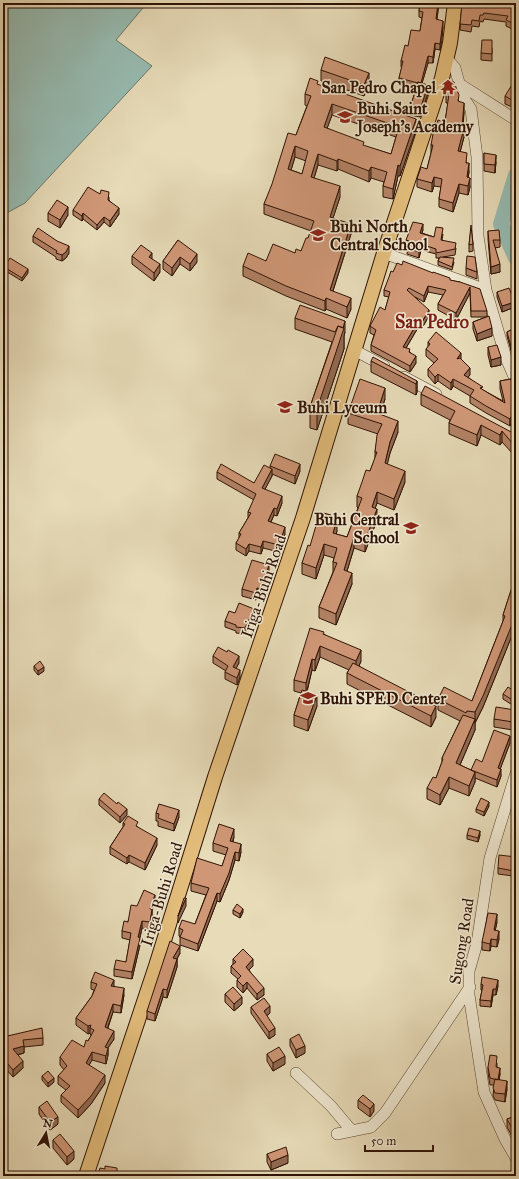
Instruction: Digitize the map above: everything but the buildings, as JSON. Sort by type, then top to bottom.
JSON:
[{"type":"main road","name":"Iriga-Buhi Road","points":[[86,1176],[156,966],[218,769],[303,518],[384,253],[447,59],[455,3]]},
{"type":"street","points":[[447,59],[455,68],[463,97],[471,109],[476,137],[478,236],[486,290],[506,358],[516,381]]},
{"type":"street","points":[[461,86],[516,120]]},
{"type":"street","points":[[384,253],[486,290]]},
{"type":"street","points":[[354,350],[446,399]]},
{"type":"street","name":"Sugong Road","points":[[516,774],[490,858],[477,943],[470,971],[469,995],[484,1092],[516,1158]]},
{"type":"street","points":[[337,1134],[371,1127],[385,1114],[470,986]]},
{"type":"street","points":[[296,1074],[331,1106],[352,1131]]},
{"type":"water","points":[[3,3],[147,3],[116,40],[152,66],[25,203],[3,215]]},
{"type":"waterway","points":[[516,175],[501,224],[516,258]]},
{"type":"place","name":"San Pedro Chapel","points":[[448,87]]},
{"type":"place","name":"Buhi Saint Joseph's Academy","points":[[345,117]]},
{"type":"place","name":"Buhi North Central School","points":[[318,235]]},
{"type":"place","name":"Buhi Lyceum","points":[[285,407]]},
{"type":"place","name":"Buhi Central School","points":[[411,528]]},
{"type":"place","name":"Buhi SPED Center","points":[[308,698]]},
{"type":"district","name":"San Pedro","points":[[432,322]]}]
